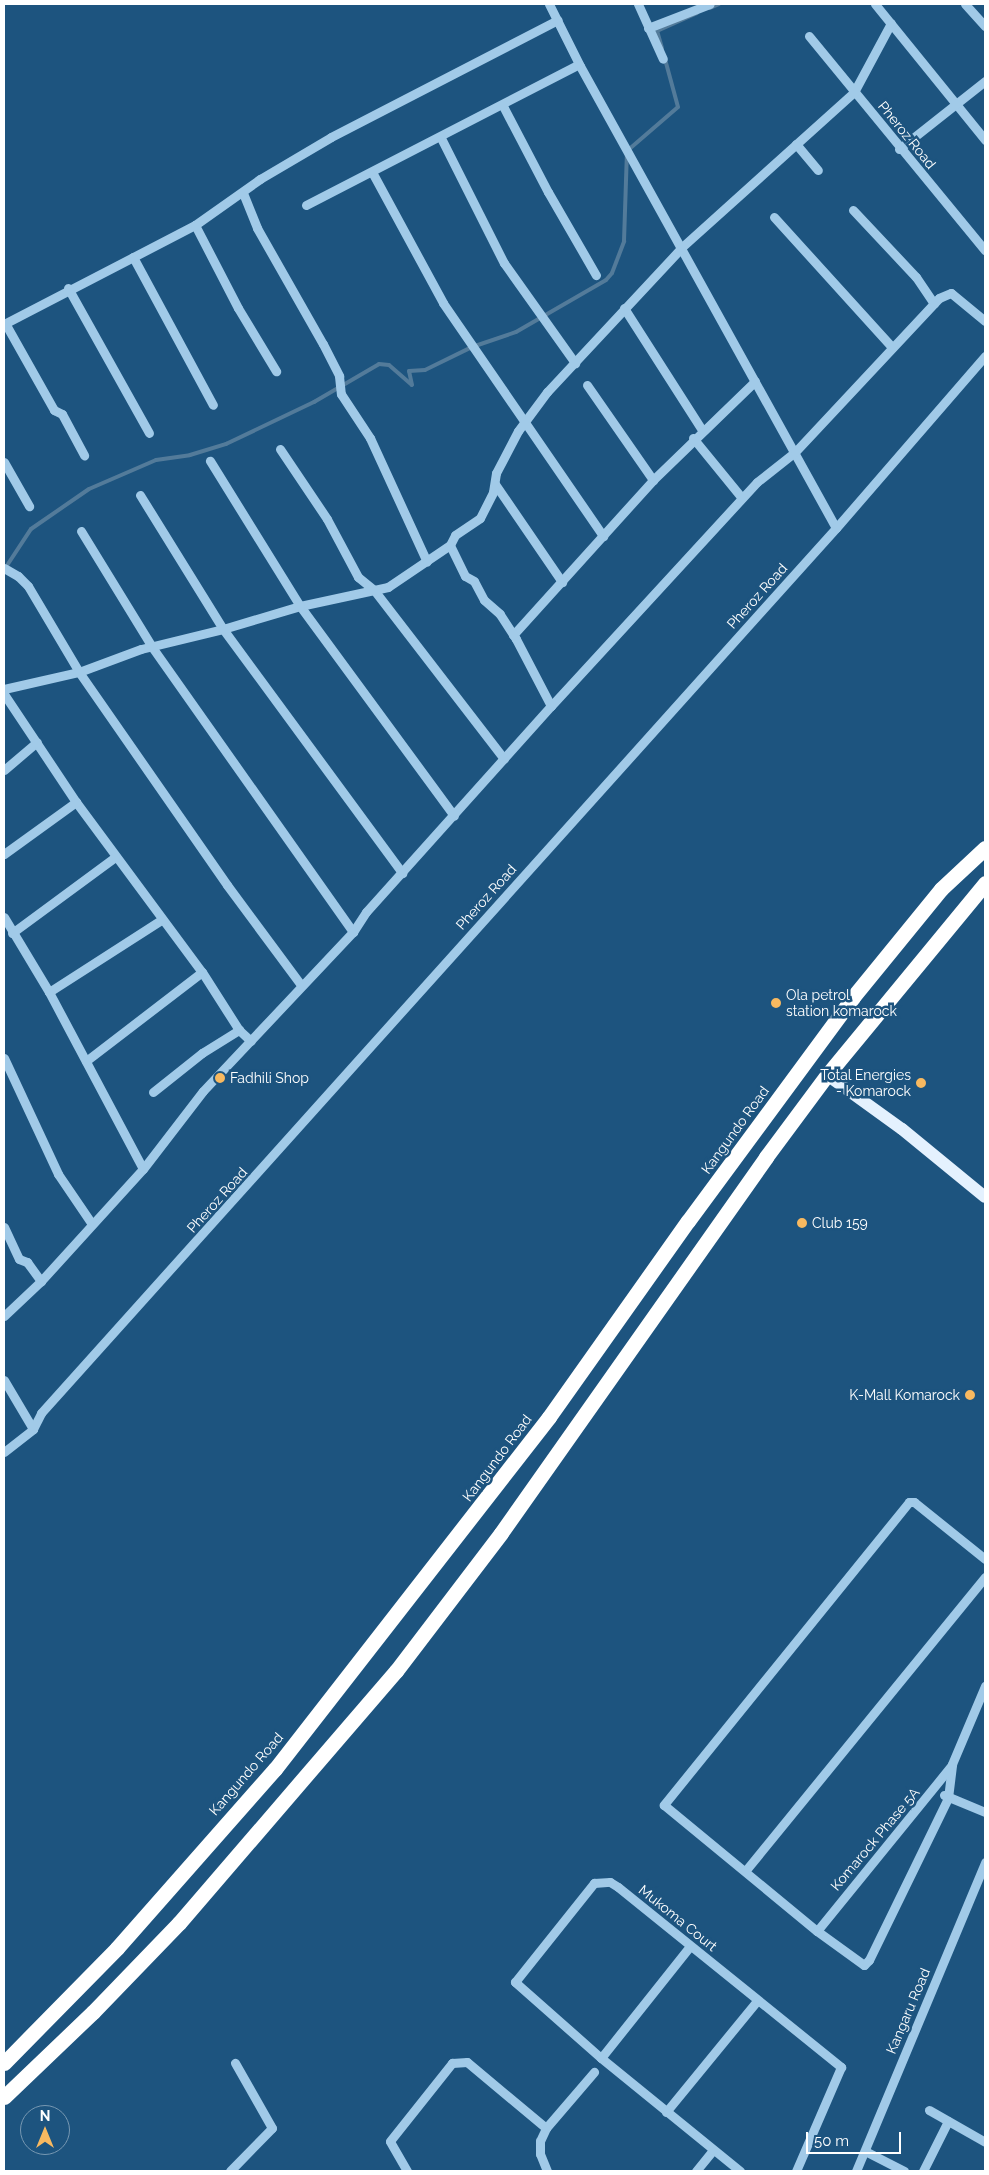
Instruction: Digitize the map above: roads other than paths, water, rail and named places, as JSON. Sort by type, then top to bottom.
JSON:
[{"type":"highway","name":"Kangundo Road","points":[[4,2062],[117,1948],[275,1769],[549,1417],[688,1220],[853,997],[941,889],[985,848]]},
{"type":"highway","points":[[4,2097],[93,2012],[179,1923],[396,1671],[501,1533],[722,1217],[827,1076],[985,883]]},
{"type":"main road","points":[[827,1076],[902,1129],[985,1197]]},
{"type":"street","points":[[549,4],[579,64],[836,528]]},
{"type":"street","points":[[638,4],[662,59]]},
{"type":"street","points":[[648,28],[710,4]]},
{"type":"street","points":[[875,4],[985,140]]},
{"type":"street","points":[[965,4],[985,26]]},
{"type":"street","points":[[84,455],[62,414],[54,410],[4,323],[68,288],[195,225],[243,193],[260,179],[331,137],[558,20]]},
{"type":"street","points":[[4,689],[79,672],[152,647],[223,629],[300,606],[388,587],[450,545],[460,531],[480,518],[495,484],[496,473],[525,422],[624,308],[682,247],[854,92],[891,22]]},
{"type":"street","name":"Pheroz Road","points":[[809,36],[899,149],[985,250]]},
{"type":"street","points":[[306,205],[503,106],[579,64]]},
{"type":"street","points":[[899,149],[985,81]]},
{"type":"street","points":[[503,106],[548,192],[596,275]]},
{"type":"street","points":[[441,138],[504,263],[575,363]]},
{"type":"street","points":[[796,144],[818,170]]},
{"type":"street","points":[[372,172],[443,303],[603,536]]},
{"type":"street","points":[[243,193],[257,228],[339,376],[341,394],[370,438],[427,562]]},
{"type":"street","points":[[853,210],[916,277],[934,304]]},
{"type":"street","points":[[774,217],[892,347]]},
{"type":"street","points":[[195,225],[238,308],[276,371]]},
{"type":"street","points":[[133,257],[213,405]]},
{"type":"street","points":[[68,288],[149,433]]},
{"type":"street","points":[[4,1316],[42,1281],[143,1169],[203,1091],[251,1041],[300,985],[353,932],[366,912],[551,706],[742,498],[794,452],[934,304],[951,293],[985,321]]},
{"type":"street","points":[[624,308],[702,430]]},
{"type":"street","name":"Pheroz Road","points":[[4,1452],[32,1430],[42,1413],[836,528],[985,356]]},
{"type":"street","points":[[513,635],[693,438],[755,381]]},
{"type":"street","points":[[587,385],[653,480]]},
{"type":"street","points":[[693,438],[742,498]]},
{"type":"street","points":[[280,449],[327,520],[358,577],[374,590],[504,759]]},
{"type":"street","points":[[210,461],[300,606],[454,816]]},
{"type":"street","points":[[4,462],[29,506]]},
{"type":"street","points":[[495,484],[562,582]]},
{"type":"street","points":[[140,495],[223,629],[402,873]]},
{"type":"street","points":[[81,531],[152,647],[353,932]]},
{"type":"street","points":[[450,545],[465,576],[474,581],[484,600],[500,614],[551,706]]},
{"type":"street","points":[[5,568],[28,586],[79,672],[227,885],[300,985]]},
{"type":"street","points":[[4,694],[115,857],[202,972],[239,1030],[251,1041]]},
{"type":"street","points":[[4,770],[37,742]]},
{"type":"street","points":[[4,854],[76,802]]},
{"type":"street","points":[[12,933],[52,906],[115,857]]},
{"type":"street","points":[[4,917],[49,992],[143,1169]]},
{"type":"street","points":[[49,992],[161,920]]},
{"type":"street","points":[[86,1062],[202,972]]},
{"type":"street","points":[[153,1092],[202,1054],[239,1030]]},
{"type":"street","points":[[4,1058],[58,1174],[92,1224]]},
{"type":"street","points":[[4,1227],[19,1259],[27,1262],[42,1281]]},
{"type":"street","points":[[4,1380],[32,1430]]},
{"type":"street","points":[[985,1559],[914,1502],[909,1502],[665,1801],[665,1806],[746,1870],[859,1964],[869,1962],[948,1798],[952,1764],[985,1686]]},
{"type":"street","points":[[746,1870],[985,1577]]},
{"type":"street","name":"Komarock Phase 5A","points":[[817,1931],[936,1787],[952,1764]]},
{"type":"street","points":[[936,1787],[948,1798],[985,1812]]},
{"type":"street","name":"Kangaru Road","points":[[856,2171],[985,1862]]},
{"type":"street","name":"Mukoma Court","points":[[601,2058],[518,1985],[516,1978],[584,1893],[594,1883],[602,1880],[618,1887],[841,2067],[796,2171]]},
{"type":"street","points":[[690,1946],[601,2058],[712,2151],[740,2171]]},
{"type":"street","points":[[666,2112],[757,2001]]},
{"type":"street","points":[[407,2171],[390,2142],[452,2063],[467,2062],[546,2128]]},
{"type":"street","points":[[230,2171],[272,2128],[235,2063]]},
{"type":"street","points":[[548,2171],[540,2154],[540,2141],[546,2128],[594,2072]]},
{"type":"street","points":[[929,2110],[985,2142]]},
{"type":"street","points":[[923,2171],[948,2121]]},
{"type":"street","points":[[696,2171],[712,2151]]},
{"type":"street","points":[[865,2151],[904,2171]]},
{"type":"waterway","points":[[710,8],[719,4]]},
{"type":"waterway","points":[[662,48],[657,31],[697,13]]},
{"type":"waterway","points":[[6,567],[31,529],[89,489],[156,460],[190,455],[226,444],[314,402],[379,364],[389,365],[412,385],[409,371],[425,370],[472,347],[516,332],[606,280],[612,273],[624,241],[627,151],[678,107],[665,59]]},
{"type":"place","name":"Ola petrol station komarock","points":[[776,1003]]},
{"type":"place","name":"Fadhili Shop","points":[[220,1078]]},
{"type":"place","name":"Total Energies - Komarock","points":[[921,1083]]},
{"type":"place","name":"Club 159","points":[[802,1223]]},
{"type":"place","name":"K-Mall Komarock","points":[[970,1395]]}]
